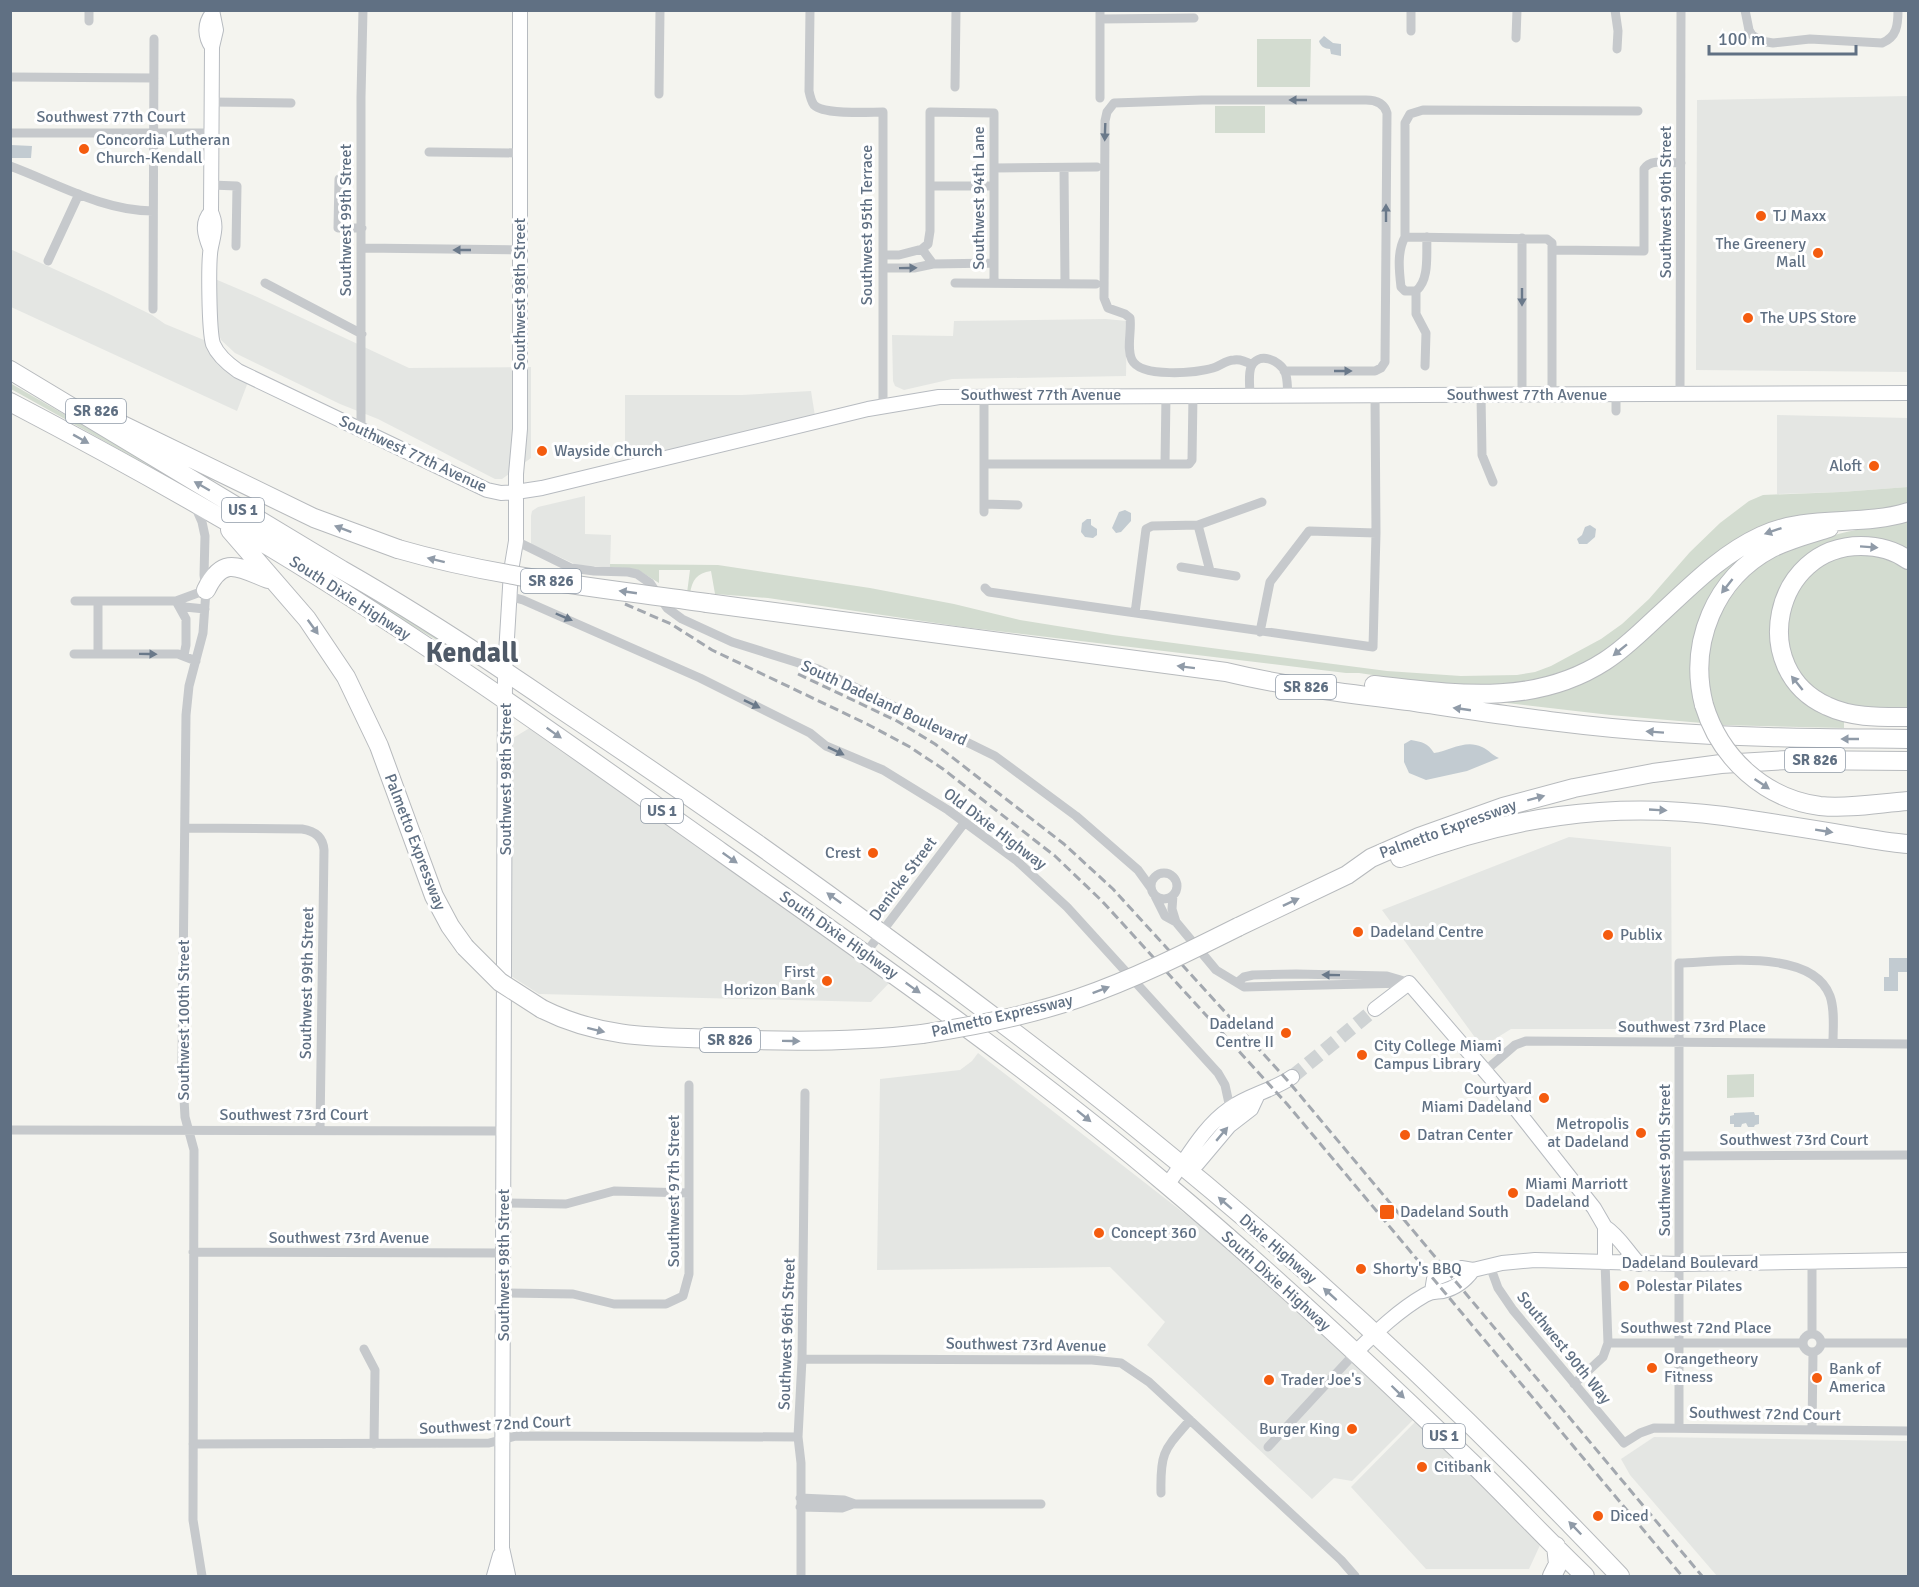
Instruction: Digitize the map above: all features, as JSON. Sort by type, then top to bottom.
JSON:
[{"type":"highway","name":"South Dixie Highway","points":[[10,370],[35,383],[143,452],[397,601],[505,671],[719,817],[881,932],[1047,1058],[1182,1166]]},
{"type":"highway","name":"SR 826","points":[[35,383],[157,440],[314,518],[398,549],[465,567],[707,603],[1226,672],[1255,679],[1537,719],[1628,729],[1752,737],[1908,739]]},
{"type":"highway","name":"South Dixie Highway","points":[[10,402],[192,502],[321,579],[506,700],[999,1051],[1167,1185],[1356,1352],[1585,1576]]},
{"type":"highway","points":[[1226,672],[1256,672],[1459,694],[1499,694],[1537,690],[1578,676],[1611,657],[1715,564],[1741,546],[1770,532],[1798,524],[1851,521],[1908,512]]},
{"type":"highway","name":"Palmetto Expressway","points":[[222,520],[318,633],[354,692],[379,746],[434,896],[450,926],[465,947],[500,982],[542,1009],[562,1019],[597,1030],[643,1037],[820,1041],[881,1039],[971,1027],[1078,999],[1183,955],[1347,875],[1371,858],[1464,820],[1537,797],[1600,783],[1689,768],[1752,762],[1908,761]]},
{"type":"highway","points":[[1851,521],[1773,547],[1745,565],[1727,586],[1715,604],[1702,640],[1699,674],[1704,705],[1710,724],[1729,754],[1747,773],[1770,789],[1793,799],[1826,806],[1908,801]]},
{"type":"highway","points":[[1908,561],[1894,552],[1872,547],[1852,547],[1827,554],[1806,568],[1789,590],[1780,615],[1779,634],[1782,654],[1790,675],[1802,689],[1818,701],[1834,709],[1863,716],[1908,717]]},
{"type":"highway","points":[[206,590],[218,571],[227,567],[240,568],[276,582]]},
{"type":"highway","points":[[1347,875],[1495,827],[1608,810],[1702,813],[1906,845]]},
{"type":"highway","points":[[702,838],[719,817]]},
{"type":"highway","points":[[999,1051],[1018,1050],[1047,1058]]},
{"type":"highway","name":"Dixie Highway","points":[[1182,1166],[1374,1333]]},
{"type":"highway","name":"US 1","points":[[1374,1333],[1511,1463],[1618,1574]]},
{"type":"highway","points":[[1552,1576],[1558,1564],[1556,1546]]},
{"type":"highway","points":[[1571,1563],[1618,1574]]},
{"type":"street","points":[[89,10],[89,21]]},
{"type":"street","name":"Southwest 99th Street","points":[[361,430],[363,10]]},
{"type":"street","name":"Southwest 98th Street","points":[[502,1576],[505,671],[509,596],[516,541],[520,429],[520,10]]},
{"type":"street","points":[[659,94],[660,10]]},
{"type":"street","name":"Southwest 95th Terrace","points":[[810,10],[809,91],[815,106],[832,111],[883,112],[883,406]]},
{"type":"street","points":[[956,10],[956,87]]},
{"type":"street","points":[[1411,10],[1411,31]]},
{"type":"street","points":[[1516,38],[1517,10]]},
{"type":"street","points":[[1615,10],[1617,49]]},
{"type":"street","name":"Southwest 90th Street","points":[[1680,394],[1682,10]]},
{"type":"street","points":[[1745,10],[1746,25],[1752,35],[1761,41],[1773,43],[1810,39],[1882,43],[1893,36],[1897,27],[1898,10]]},
{"type":"street","points":[[212,12],[216,30],[212,46],[211,185],[237,186],[236,246]]},
{"type":"street","points":[[1100,98],[1100,15],[1194,18]]},
{"type":"street","points":[[153,309],[154,39]]},
{"type":"street","points":[[10,77],[154,78]]},
{"type":"street","points":[[1284,370],[1375,371],[1382,368],[1385,362],[1387,113],[1385,108],[1378,102],[1366,100],[1202,100],[1114,103],[1107,112],[1105,121],[1104,298],[1108,308],[1130,318],[1130,355],[1133,362],[1138,368],[1153,372],[1205,370],[1234,360],[1252,364],[1268,358],[1278,363],[1284,370],[1288,396]]},
{"type":"street","points":[[211,102],[291,103]]},
{"type":"street","points":[[1416,291],[1405,291],[1401,287],[1401,245],[1405,237],[1405,123],[1410,114],[1423,110],[1638,111]]},
{"type":"street","name":"Southwest 94th Lane","points":[[930,186],[930,112],[994,113],[994,283]]},
{"type":"street","name":"Southwest 77th Court","points":[[10,133],[211,133]]},
{"type":"street","points":[[429,152],[520,153]]},
{"type":"street","points":[[1552,250],[1644,251],[1645,165],[1651,162],[1681,163]]},
{"type":"street","points":[[10,166],[79,194],[120,207],[153,211]]},
{"type":"street","points":[[994,168],[1097,167]]},
{"type":"street","points":[[1064,168],[1065,283]]},
{"type":"street","points":[[339,179],[338,228],[362,228]]},
{"type":"street","name":"Southwest 77th Avenue","points":[[211,185],[211,212],[215,229],[210,248],[211,331],[213,343],[219,354],[238,371],[487,490],[501,493],[516,492],[883,406],[939,397],[984,395],[1908,393]]},
{"type":"street","points":[[883,255],[899,255],[922,249],[928,244],[930,186],[994,186]]},
{"type":"street","points":[[48,261],[79,194]]},
{"type":"street","points":[[1405,237],[1547,239],[1552,243],[1552,394]]},
{"type":"street","points":[[1425,366],[1426,333],[1416,314],[1416,291],[1425,279],[1427,237]]},
{"type":"street","points":[[1522,238],[1522,395]]},
{"type":"street","points":[[362,248],[521,250]]},
{"type":"street","points":[[922,249],[933,264]]},
{"type":"street","points":[[883,268],[914,268],[933,264],[994,264]]},
{"type":"street","points":[[955,283],[1096,284]]},
{"type":"street","points":[[265,284],[362,334]]},
{"type":"street","points":[[1250,395],[1252,364]]},
{"type":"street","points":[[1616,394],[1616,411]]},
{"type":"street","points":[[984,395],[984,508],[1018,505]]},
{"type":"street","points":[[1165,464],[1166,395]]},
{"type":"street","points":[[984,464],[1191,463],[1193,395]]},
{"type":"street","points":[[985,588],[989,592],[1373,647],[1376,533],[1375,395]]},
{"type":"street","points":[[1481,395],[1482,456],[1493,482]]},
{"type":"street","name":"Southwest 100th Street","points":[[192,502],[202,522],[205,536],[206,590],[203,633],[186,706],[182,1063],[185,1117],[194,1144],[195,1161],[194,1520],[202,1576]]},
{"type":"street","points":[[1135,613],[1146,529],[1152,526],[1198,525],[1262,502]]},
{"type":"street","points":[[1198,525],[1210,571]]},
{"type":"street","points":[[1260,632],[1270,582],[1309,531],[1376,533]]},
{"type":"street","name":"South Dadeland Boulevard","points":[[516,541],[571,568],[594,572],[637,574],[650,583],[667,608],[690,623],[719,637],[818,669],[995,756],[1076,816],[1138,870],[1165,916],[1176,922],[1216,970],[1244,987],[1409,983]]},
{"type":"street","points":[[1181,567],[1236,576]]},
{"type":"street","points":[[75,601],[176,602],[206,590]]},
{"type":"street","name":"Old Dixie Highway","points":[[509,596],[575,622],[700,678],[810,733],[826,746],[883,770],[965,822],[1016,860],[1073,914],[1218,1073],[1225,1085],[1230,1108]]},
{"type":"street","points":[[98,601],[98,654]]},
{"type":"street","points":[[176,602],[185,607],[205,609]]},
{"type":"street","points":[[176,602],[186,619],[184,655]]},
{"type":"street","points":[[74,654],[184,655],[196,661]]},
{"type":"street","name":"Denicke Street","points":[[865,954],[965,822]]},
{"type":"street","name":"Southwest 99th Street","points":[[185,828],[302,829],[320,837],[324,850],[321,1131]]},
{"type":"street","points":[[1138,870],[1169,874],[1176,880],[1177,888],[1173,896],[1172,909],[1176,922]]},
{"type":"street","points":[[1160,874],[1153,879],[1153,892],[1166,899],[1173,896]]},
{"type":"street","name":"Southwest 90th Street","points":[[1679,1428],[1679,963],[1767,962],[1782,963],[1804,969],[1814,975],[1830,994],[1833,1042]]},
{"type":"street","points":[[1296,974],[1296,986]]},
{"type":"street","points":[[1238,982],[1244,977],[1254,975],[1296,974],[1387,976],[1409,983],[1485,1071],[1594,1208],[1605,1227],[1617,1235],[1639,1264]]},
{"type":"street","points":[[1376,1009],[1409,983]]},
{"type":"street","name":"Southwest 73rd Place","points":[[1485,1071],[1515,1045],[1526,1041],[1833,1042],[1908,1046]]},
{"type":"street","points":[[1167,1185],[1182,1166],[1187,1155],[1215,1121],[1230,1108],[1275,1088],[1292,1077]]},
{"type":"street","name":"Southwest 97th Street","points":[[504,1293],[567,1293],[614,1304],[666,1304],[683,1296],[689,1275],[689,1085]]},
{"type":"street","name":"Southwest 96th Street","points":[[801,1576],[801,1463],[798,1437],[802,1359],[805,1093]]},
{"type":"street","points":[[1182,1166],[1197,1164],[1229,1126],[1251,1109],[1258,1094]]},
{"type":"street","name":"Southwest 73rd Court","points":[[10,1130],[505,1131]]},
{"type":"street","name":"Southwest 73rd Court","points":[[1680,1156],[1908,1155]]},
{"type":"street","points":[[504,1203],[566,1204],[614,1191],[689,1193]]},
{"type":"street","points":[[1605,1227],[1608,1343]]},
{"type":"street","name":"Southwest 73rd Avenue","points":[[193,1252],[504,1253]]},
{"type":"street","name":"Dadeland Boulevard","points":[[1356,1352],[1374,1333],[1408,1306],[1432,1291],[1441,1292],[1465,1282],[1473,1270],[1490,1266],[1530,1260],[1639,1264],[1908,1260]]},
{"type":"street","points":[[1812,1262],[1812,1334]]},
{"type":"street","name":"Southwest 90th Way","points":[[1490,1266],[1498,1288],[1506,1301],[1624,1443]]},
{"type":"street","points":[[1812,1334],[1820,1338],[1821,1343],[1818,1351],[1813,1353],[1807,1351],[1803,1343],[1807,1336],[1812,1334]]},
{"type":"street","name":"Southwest 72nd Place","points":[[1574,1384],[1600,1361],[1606,1352],[1608,1343],[1803,1343]]},
{"type":"street","points":[[1821,1343],[1908,1343]]},
{"type":"street","points":[[364,1349],[375,1370],[374,1444]]},
{"type":"street","points":[[1268,1447],[1356,1352]]},
{"type":"street","points":[[1812,1430],[1813,1353]]},
{"type":"street","name":"Southwest 73rd Avenue","points":[[802,1359],[1112,1361],[1121,1363],[1138,1373],[1190,1420],[1341,1560],[1355,1576]]},
{"type":"street","points":[[1161,1492],[1160,1469],[1164,1453],[1190,1420]]},
{"type":"street","name":"Southwest 72nd Court","points":[[1624,1443],[1647,1430],[1679,1428],[1908,1431]]},
{"type":"street","name":"Southwest 72nd Court","points":[[193,1444],[489,1443],[516,1436],[798,1437]]},
{"type":"street","points":[[800,1503],[843,1500],[853,1504],[1041,1504]]},
{"type":"shaded area","points":[[1324,36],[1333,43],[1341,44],[1341,56],[1331,54],[1330,49],[1320,44],[1319,41]]},
{"type":"shaded area","points":[[1257,39],[1311,39],[1310,87],[1257,87]]},
{"type":"shaded area","points":[[1908,96],[1908,372],[1696,370],[1697,100]]},
{"type":"shaded area","points":[[1215,106],[1265,106],[1265,133],[1215,133]]},
{"type":"shaded area","points":[[11,145],[32,146],[31,158],[11,158]]},
{"type":"shaded area","points":[[10,249],[107,293],[152,315],[165,324],[204,340],[217,363],[248,382],[237,411],[11,307]]},
{"type":"shaded area","points":[[215,279],[409,368],[531,367],[531,458],[502,479],[495,479],[378,419],[340,404],[235,353],[221,340],[218,332]]},
{"type":"shaded area","points":[[1106,319],[1127,321],[1126,376],[952,379],[904,390],[895,386],[893,381],[892,335],[953,336],[954,321]]},
{"type":"shaded area","points":[[10,383],[304,553],[453,648],[392,614],[219,505],[11,389]]},
{"type":"shaded area","points":[[811,391],[815,416],[625,460],[625,395],[742,395]]},
{"type":"shaded area","points":[[1777,415],[1908,418],[1908,487],[1777,494]]},
{"type":"shaded area","points":[[1908,487],[1908,505],[1905,507],[1793,517],[1759,529],[1614,647],[1566,673],[1496,687],[1427,683],[963,627],[768,598],[715,594],[711,571],[702,573],[696,578],[690,594],[687,593],[690,570],[659,570],[659,583],[638,570],[610,567],[610,564],[718,565],[870,588],[954,604],[1020,620],[1113,635],[1387,671],[1461,676],[1517,675],[1551,666],[1601,639],[1622,624],[1649,599],[1690,552],[1720,523],[1749,501],[1763,495]]},
{"type":"shaded area","points":[[585,496],[585,534],[611,535],[610,567],[577,565],[531,544],[532,511],[538,507]]},
{"type":"shaded area","points":[[1125,510],[1131,513],[1131,521],[1121,532],[1116,533],[1112,528],[1119,512]]},
{"type":"shaded area","points":[[1908,518],[1908,555],[1880,543],[1794,572],[1779,666],[1844,719],[1844,728],[1720,725],[1709,685],[1708,658],[1719,618],[1735,591],[1755,571],[1776,556],[1800,545]]},
{"type":"shaded area","points":[[1091,519],[1091,525],[1097,529],[1097,535],[1093,538],[1085,537],[1081,532],[1082,523]]},
{"type":"shaded area","points":[[1590,525],[1596,529],[1595,537],[1587,544],[1579,544],[1577,539],[1582,535],[1585,527]]},
{"type":"shaded area","points":[[1754,547],[1716,589],[1702,723],[1499,702],[1548,695]]},
{"type":"shaded area","points":[[1851,553],[1879,554],[1908,568],[1908,710],[1862,708],[1836,702],[1816,690],[1801,674],[1792,655],[1787,635],[1788,614],[1794,595],[1807,577],[1825,562]]},
{"type":"shaded area","points":[[533,726],[891,981],[871,1002],[539,994],[511,976],[513,738]]},
{"type":"shaded area","points":[[1411,740],[1424,744],[1434,753],[1464,745],[1476,745],[1499,758],[1467,771],[1426,780],[1409,773],[1404,762],[1404,744]]},
{"type":"shaded area","points":[[1569,837],[1671,847],[1672,1029],[1511,1029],[1482,1047],[1382,910]]},
{"type":"shaded area","points":[[1889,958],[1907,958],[1907,972],[1898,972],[1898,991],[1884,991],[1884,977],[1889,977]]},
{"type":"shaded area","points":[[978,1053],[1216,1238],[1415,1418],[1352,1481],[1334,1478],[1312,1499],[1147,1345],[1165,1322],[1110,1267],[877,1270],[880,1079],[960,1070]]},
{"type":"shaded area","points":[[1754,1074],[1754,1097],[1727,1098],[1727,1075]]},
{"type":"shaded area","points":[[1754,1112],[1755,1115],[1759,1115],[1759,1124],[1754,1127],[1748,1127],[1746,1123],[1741,1127],[1734,1127],[1734,1124],[1730,1124],[1730,1116],[1734,1113]]},
{"type":"shaded area","points":[[1416,1421],[1541,1543],[1529,1569],[1426,1569],[1351,1487]]},
{"type":"shaded area","points":[[1654,1437],[1908,1441],[1908,1576],[1717,1576],[1630,1475],[1621,1459]]},
{"type":"tunnel","points":[[1292,1077],[1375,1009]]},
{"type":"railway","points":[[625,604],[671,624],[712,650],[910,747],[943,769],[1055,856],[1102,901],[1287,1104],[1682,1576]]},
{"type":"railway","points":[[798,674],[897,721],[935,744],[1064,844],[1113,889],[1288,1081],[1702,1576]]},
{"type":"place","name":"Concordia Lutheran Church-Kendall","points":[[84,149]]},
{"type":"place","name":"TJ Maxx","points":[[1761,216]]},
{"type":"place","name":"The Greenery Mall","points":[[1818,253]]},
{"type":"place","name":"The UPS Store","points":[[1748,318]]},
{"type":"place","name":"Wayside Church","points":[[542,451]]},
{"type":"place","name":"Aloft","points":[[1874,466]]},
{"type":"place","name":"Crest","points":[[873,853]]},
{"type":"place","name":"Dadeland Centre","points":[[1358,932]]},
{"type":"place","name":"Publix","points":[[1608,935]]},
{"type":"place","name":"First Horizon Bank","points":[[827,981]]},
{"type":"place","name":"Dadeland Centre II","points":[[1286,1033]]},
{"type":"place","name":"City College Miami Campus Library","points":[[1362,1055]]},
{"type":"place","name":"Courtyard Miami Dadeland","points":[[1544,1098]]},
{"type":"place","name":"Metropolis at Dadeland","points":[[1641,1133]]},
{"type":"place","name":"Datran Center","points":[[1405,1135]]},
{"type":"place","name":"Miami Marriott Dadeland","points":[[1513,1193]]},
{"type":"place","name":"Dadeland South","points":[[1387,1212]]},
{"type":"place","name":"Concept 360","points":[[1099,1233]]},
{"type":"place","name":"Shorty's BBQ","points":[[1361,1269]]},
{"type":"place","name":"Polestar Pilates","points":[[1624,1286]]},
{"type":"place","name":"Orangetheory Fitness","points":[[1652,1368]]},
{"type":"place","name":"Bank of America","points":[[1817,1378]]},
{"type":"place","name":"Trader Joe's","points":[[1269,1380]]},
{"type":"place","name":"Burger King","points":[[1352,1429]]},
{"type":"place","name":"Citibank","points":[[1422,1467]]},
{"type":"place","name":"Diced","points":[[1598,1516]]},
{"type":"district","name":"Kendall","points":[[472,653]]}]
